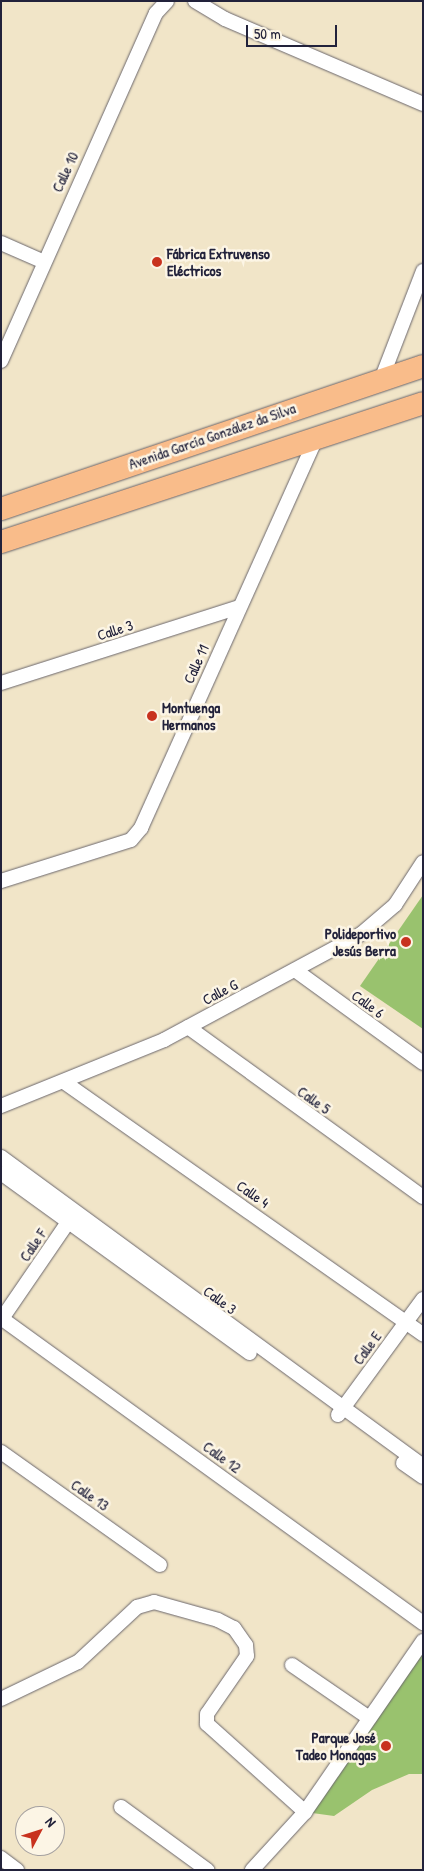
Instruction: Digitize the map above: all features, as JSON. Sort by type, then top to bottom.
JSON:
[{"type":"main road","name":"Avenida García González da Silva","points":[[1,508],[347,389],[423,366]]},
{"type":"main road","points":[[381,380],[375,400],[377,406],[394,413]]},
{"type":"main road","points":[[347,389],[363,402],[362,423]]},
{"type":"main road","points":[[1,542],[309,447],[362,423],[423,403]]},
{"type":"street","name":"Calle 10","points":[[1,361],[156,13],[167,1]]},
{"type":"street","points":[[195,1],[225,19],[423,104]]},
{"type":"street","points":[[1,243],[44,262]]},
{"type":"street","points":[[381,380],[423,271]]},
{"type":"street","name":"Calle 11","points":[[1,882],[131,840],[141,828],[309,447]]},
{"type":"street","name":"Calle 3","points":[[1,683],[239,607]]},
{"type":"street","name":"Calle G","points":[[1,1106],[64,1082],[188,1027],[295,970],[381,920],[423,862]]},
{"type":"street","name":"Calle 6","points":[[295,970],[423,1063]]},
{"type":"street","name":"Calle 5","points":[[188,1027],[423,1197]]},
{"type":"street","name":"Calle 4","points":[[64,1082],[423,1334]]},
{"type":"street","name":"Calle 3","points":[[1,1157],[72,1217],[340,1413],[423,1477]]},
{"type":"street","name":"Calle 3","points":[[1,1173],[72,1217]]},
{"type":"street","name":"Calle F","points":[[2,1318],[72,1217]]},
{"type":"street","name":"Calle E","points":[[340,1413],[423,1299]]},
{"type":"street","name":"Calle 12","points":[[2,1318],[423,1623]]},
{"type":"street","name":"Calle 3","points":[[340,1413],[423,1466]]},
{"type":"street","name":"Calle 13","points":[[1,1452],[160,1565]]},
{"type":"street","points":[[1,1699],[78,1662],[137,1607],[154,1602],[218,1620],[234,1628],[246,1645],[247,1656],[207,1714],[207,1724],[305,1812]]},
{"type":"street","points":[[252,1870],[305,1812],[368,1718],[423,1641]]},
{"type":"street","points":[[292,1665],[368,1718]]},
{"type":"street","points":[[121,1807],[207,1870]]},
{"type":"street","points":[[1,1858],[17,1870]]},
{"type":"green space","name":"Polideportivo Jesús Berra","points":[[423,895],[423,1029],[360,986]]},
{"type":"green space","name":"Parque José Tadeo Monagas","points":[[423,1641],[423,1774],[409,1774],[372,1790],[334,1816],[305,1812]]},
{"type":"place","name":"Fábrica Extruvenso Eléctricos","points":[[157,262]]},
{"type":"place","name":"Montuenga Hermanos","points":[[152,716]]},
{"type":"place","name":"Polideportivo Jesús Berra","points":[[406,942]]},
{"type":"place","name":"Parque José Tadeo Monagas","points":[[386,1746]]}]
